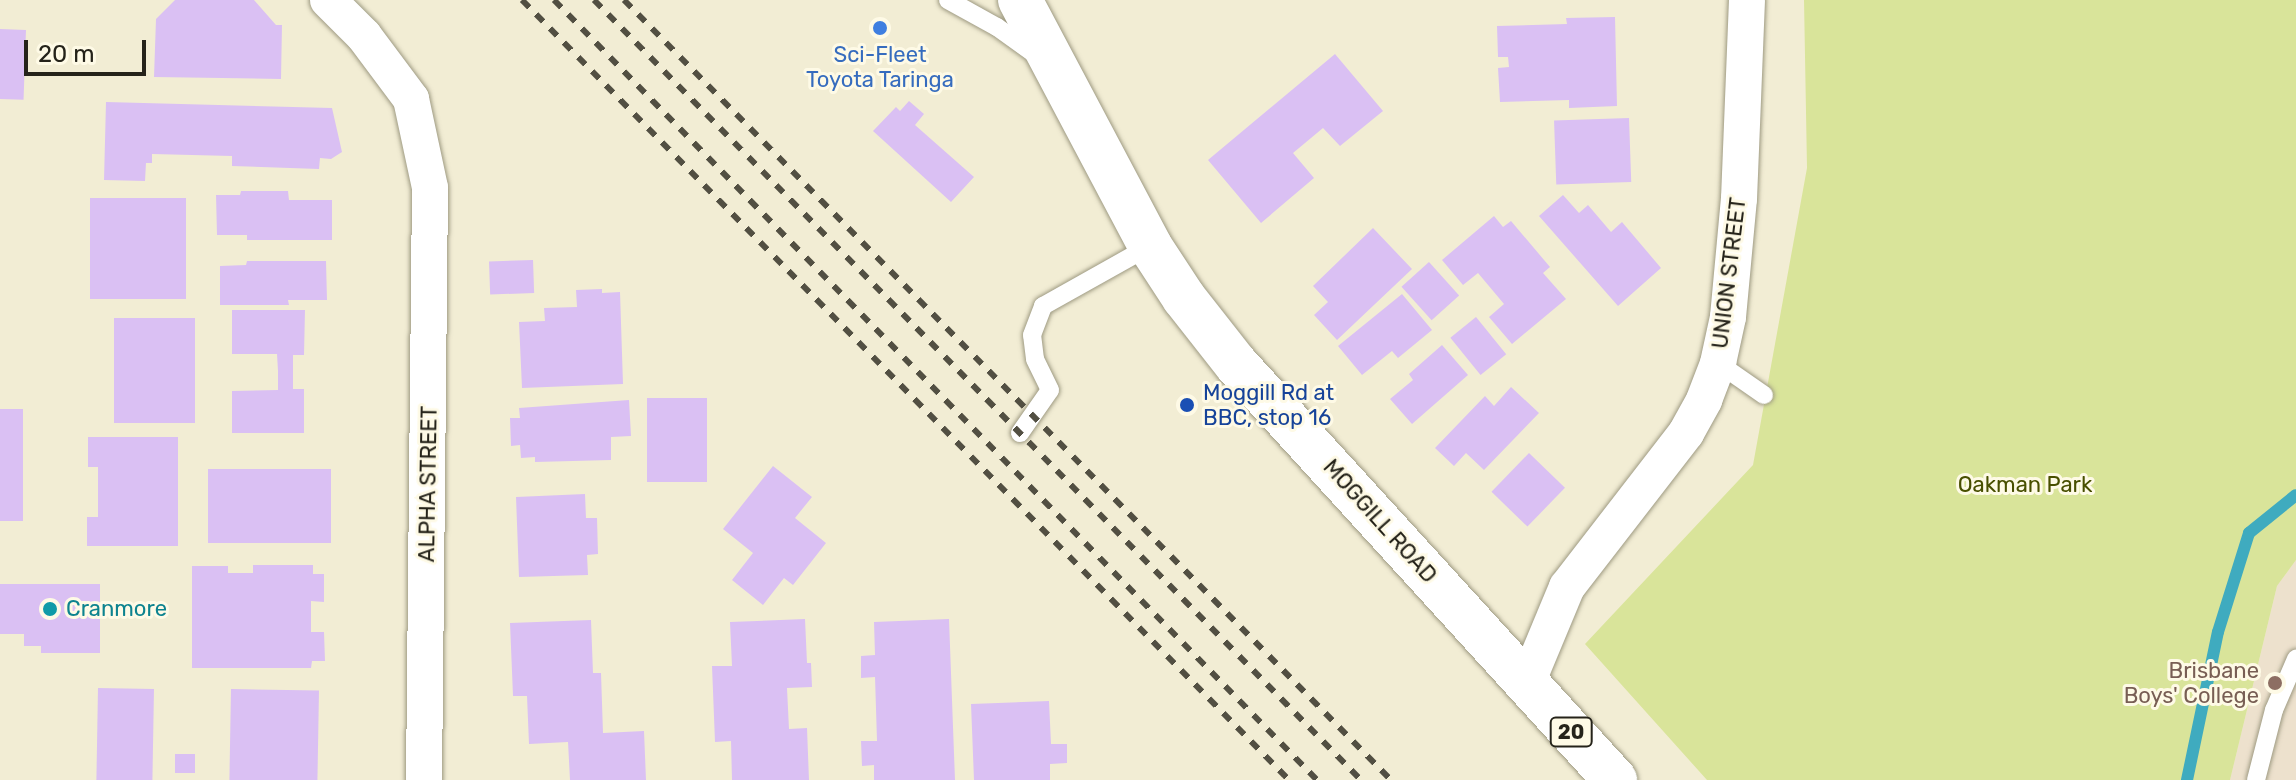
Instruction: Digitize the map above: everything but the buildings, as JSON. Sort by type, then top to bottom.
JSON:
[{"type":"highway","name":"MOGGILL ROAD","points":[[1020,0],[1150,246],[1184,298],[1236,364],[1615,780]]},
{"type":"street","name":"ALPHA STREET","points":[[328,0],[364,36],[411,99],[430,188],[424,780]]},
{"type":"street","name":"UNION STREET","points":[[1527,683],[1567,587],[1686,433],[1704,400],[1718,363],[1728,317],[1739,199],[1747,0]]},
{"type":"lane","points":[[948,0],[997,27],[1055,68]]},
{"type":"lane","points":[[1020,433],[1050,390],[1035,359],[1033,347],[1032,335],[1043,306],[1150,246]]},
{"type":"lane","points":[[1718,363],[1764,395]]},
{"type":"lane","points":[[2256,780],[2274,710],[2296,659]]},
{"type":"shaded area","name":"Brisbane Boys' College","points":[[2296,560],[2296,780],[2230,780],[2277,586]]},
{"type":"green space","name":"Oakman Park","points":[[1804,0],[2296,0],[2296,560],[2277,586],[2230,780],[1707,780],[1585,644],[1753,465],[1807,168]]},
{"type":"waterway","points":[[2187,780],[2218,632],[2249,533],[2296,495]]},
{"type":"railway","points":[[522,0],[1289,780]]},
{"type":"railway","points":[[554,0],[1317,780]]},
{"type":"railway","points":[[594,0],[1361,780]]},
{"type":"railway","points":[[624,0],[1391,780]]},
{"type":"place","name":"Sci-Fleet Toyota Taringa","points":[[880,28]]},
{"type":"place","name":"Moggill Rd at BBC, stop 16","points":[[1187,405]]},
{"type":"place","name":"Cranmore","points":[[50,609]]},
{"type":"place","name":"Brisbane Boys' College","points":[[2275,683]]}]
